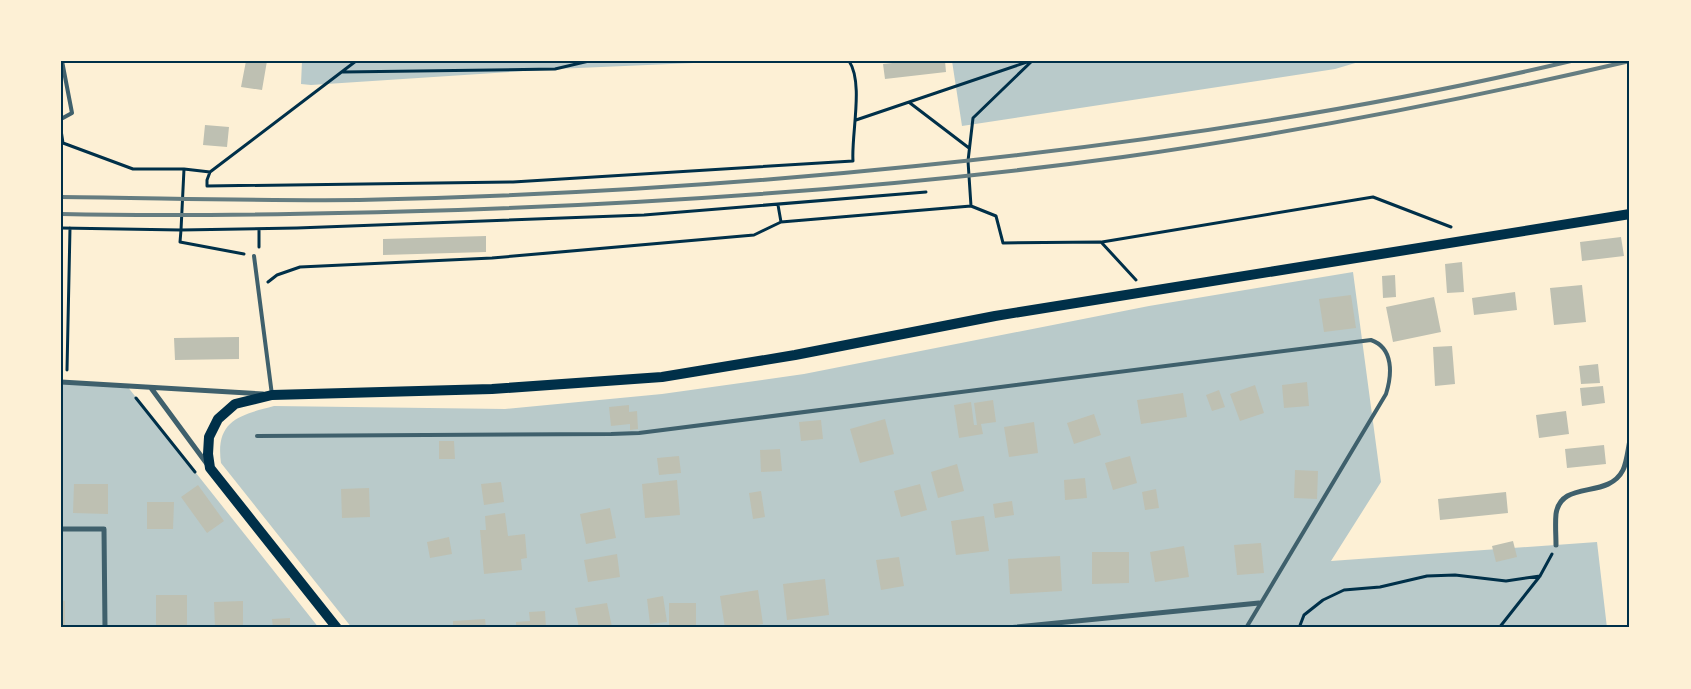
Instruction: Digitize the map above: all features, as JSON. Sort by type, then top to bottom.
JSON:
[{"type":"main road","points":[[337,628],[210,468],[208,454],[209,437],[218,419],[235,404],[272,395],[492,389],[662,378],[795,355],[995,316],[1630,214]]},
{"type":"street","points":[[64,382],[272,395]]},
{"type":"street","points":[[151,388],[210,468]]},
{"type":"street","points":[[1556,545],[1556,512],[1563,498],[1574,492],[1606,486],[1616,479],[1624,470],[1630,440]]},
{"type":"street","points":[[61,529],[104,529],[106,628]]},
{"type":"street","points":[[1007,628],[1260,603]]},
{"type":"lane","points":[[61,119],[72,113],[62,61]]},
{"type":"lane","points":[[254,256],[272,395]]},
{"type":"lane","points":[[257,436],[639,433],[1371,340],[1378,342],[1390,363],[1391,372],[1386,394],[1246,628]]},
{"type":"path","points":[[356,61],[210,172],[207,186],[513,182],[853,161],[852,148],[856,120],[854,68],[849,61]]},
{"type":"path","points":[[342,72],[555,69],[589,61]]},
{"type":"path","points":[[856,120],[1031,61]]},
{"type":"path","points":[[971,206],[968,161],[973,118],[1031,61]]},
{"type":"path","points":[[910,103],[969,148]]},
{"type":"path","points":[[61,130],[63,143],[133,170],[210,172]]},
{"type":"path","points":[[184,170],[180,242],[254,256]]},
{"type":"path","points":[[61,228],[259,229],[644,215],[926,192]]},
{"type":"path","points":[[258,290],[277,275],[300,267],[492,258],[754,235],[780,222],[971,206],[996,216],[1002,243],[1101,242],[1373,197],[1452,227]]},
{"type":"path","points":[[778,205],[780,222]]},
{"type":"path","points":[[64,382],[70,228]]},
{"type":"path","points":[[259,229],[260,243]]},
{"type":"path","points":[[1101,242],[1146,291]]},
{"type":"path","points":[[1499,628],[1540,576],[1556,545]]},
{"type":"path","points":[[1299,628],[1304,615],[1323,600],[1344,590],[1380,586],[1428,576],[1454,575],[1506,581],[1540,576]]},
{"type":"shaded area","points":[[302,61],[740,61],[555,69],[311,85],[301,84]]},
{"type":"shaded area","points":[[952,61],[1362,61],[1335,69],[962,126]]},
{"type":"shaded area","points":[[1353,272],[1381,482],[1331,561],[1597,542],[1607,628],[352,628],[221,463],[220,449],[226,428],[241,417],[274,406],[505,409],[662,394],[804,374],[1149,306]]},
{"type":"shaded area","points":[[61,382],[127,386],[319,628],[61,628]]},
{"type":"building","points":[[246,61],[267,61],[262,90],[241,87]]},
{"type":"building","points":[[911,61],[945,61],[946,72],[885,79],[883,64]]},
{"type":"building","points":[[205,125],[229,127],[227,147],[203,145]]},
{"type":"building","points":[[486,236],[486,252],[383,255],[383,239]]},
{"type":"building","points":[[1621,237],[1624,256],[1582,261],[1580,242]]},
{"type":"building","points":[[1462,262],[1464,292],[1447,293],[1445,264]]},
{"type":"building","points":[[1395,275],[1396,297],[1383,298],[1382,276]]},
{"type":"building","points":[[1582,285],[1586,322],[1554,325],[1550,288]]},
{"type":"building","points":[[1515,292],[1517,310],[1474,315],[1472,298]]},
{"type":"building","points":[[1351,295],[1356,328],[1324,332],[1319,299]]},
{"type":"building","points":[[1434,297],[1441,332],[1393,342],[1386,307]]},
{"type":"building","points":[[239,337],[239,359],[175,360],[174,338]]},
{"type":"building","points":[[1452,346],[1455,384],[1435,386],[1433,347]]},
{"type":"building","points":[[1598,364],[1600,383],[1581,384],[1579,366]]},
{"type":"building","points":[[1307,382],[1309,406],[1284,408],[1282,385]]},
{"type":"building","points":[[1255,385],[1264,413],[1240,421],[1230,394]]},
{"type":"building","points":[[1603,386],[1605,403],[1582,406],[1580,388]]},
{"type":"building","points":[[1219,390],[1225,407],[1212,411],[1206,395]]},
{"type":"building","points":[[1183,393],[1187,417],[1141,424],[1137,400]]},
{"type":"building","points":[[993,400],[996,422],[981,424],[983,434],[959,438],[954,405],[971,402],[974,425],[977,425],[974,403]]},
{"type":"building","points":[[629,405],[629,412],[637,411],[638,429],[630,430],[630,424],[611,426],[609,407]]},
{"type":"building","points":[[1566,411],[1569,434],[1539,438],[1536,415]]},
{"type":"building","points":[[1094,414],[1101,435],[1074,444],[1067,423]]},
{"type":"building","points":[[885,419],[894,454],[860,463],[850,429]]},
{"type":"building","points":[[821,420],[823,439],[801,441],[799,422]]},
{"type":"building","points":[[1034,422],[1038,453],[1009,457],[1004,427]]},
{"type":"building","points":[[439,441],[454,441],[455,459],[439,459]]},
{"type":"building","points":[[1604,445],[1606,464],[1567,468],[1565,449]]},
{"type":"building","points":[[780,449],[782,471],[761,472],[760,450]]},
{"type":"building","points":[[679,456],[681,473],[659,475],[657,458]]},
{"type":"building","points":[[1130,456],[1137,483],[1113,490],[1105,463]]},
{"type":"building","points":[[957,464],[964,491],[938,498],[931,472]]},
{"type":"building","points":[[1295,470],[1318,471],[1317,499],[1294,498]]},
{"type":"building","points":[[1085,478],[1087,498],[1065,500],[1064,480]]},
{"type":"building","points":[[677,480],[680,515],[645,518],[642,484]]},
{"type":"building","points":[[501,482],[504,502],[484,505],[481,484]]},
{"type":"building","points":[[74,484],[108,484],[108,514],[73,513]]},
{"type":"building","points":[[920,484],[927,510],[901,517],[894,491]]},
{"type":"building","points":[[198,485],[224,521],[207,533],[181,497]]},
{"type":"building","points":[[369,488],[370,517],[342,518],[341,489]]},
{"type":"building","points":[[1156,489],[1159,508],[1145,510],[1142,492]]},
{"type":"building","points":[[761,491],[765,517],[753,519],[749,493]]},
{"type":"building","points":[[1506,492],[1508,513],[1440,520],[1438,499]]},
{"type":"building","points":[[1012,501],[1014,515],[995,518],[993,504]]},
{"type":"building","points":[[147,502],[174,502],[173,529],[147,529]]},
{"type":"building","points":[[610,508],[616,538],[586,544],[580,514]]},
{"type":"building","points":[[505,513],[508,536],[525,534],[527,558],[521,559],[522,570],[484,574],[480,530],[486,530],[485,516]]},
{"type":"building","points":[[984,516],[989,551],[956,555],[951,521]]},
{"type":"building","points":[[449,537],[452,554],[430,558],[427,542]]},
{"type":"building","points":[[1513,541],[1517,557],[1496,562],[1492,546]]},
{"type":"building","points":[[1261,543],[1264,573],[1237,575],[1234,545]]},
{"type":"building","points":[[1184,546],[1189,577],[1155,582],[1150,552]]},
{"type":"building","points":[[1092,552],[1129,552],[1129,583],[1092,584]]},
{"type":"building","points":[[617,554],[620,577],[588,582],[584,560]]},
{"type":"building","points":[[1060,556],[1062,591],[1010,594],[1008,559]]},
{"type":"building","points":[[899,557],[904,586],[881,590],[876,560]]},
{"type":"building","points":[[825,579],[829,615],[787,620],[783,584]]},
{"type":"building","points":[[758,590],[763,624],[725,628],[720,596]]},
{"type":"building","points":[[156,595],[187,595],[187,628],[156,628]]},
{"type":"building","points":[[663,596],[667,622],[650,624],[647,599]]},
{"type":"building","points":[[61,600],[65,601],[65,625],[61,625]]},
{"type":"building","points":[[243,601],[243,628],[215,628],[214,602]]},
{"type":"building","points":[[607,603],[612,627],[579,628],[575,608]]},
{"type":"building","points":[[669,603],[696,603],[696,628],[669,628]]},
{"type":"building","points":[[545,611],[546,628],[516,628],[516,622],[530,621],[529,612]]},
{"type":"building","points":[[290,618],[290,628],[273,628],[272,619]]},
{"type":"building","points":[[485,619],[486,628],[453,628],[453,621]]},
{"type":"building","points":[[1142,625],[1142,628],[1079,628],[1079,626]]},
{"type":"railway","points":[[61,197],[285,200],[429,198],[638,189],[847,173],[1163,137],[1409,96],[1571,61]]},
{"type":"railway","points":[[61,214],[260,215],[541,207],[708,198],[958,177],[1187,148],[1441,102],[1630,61]]}]
